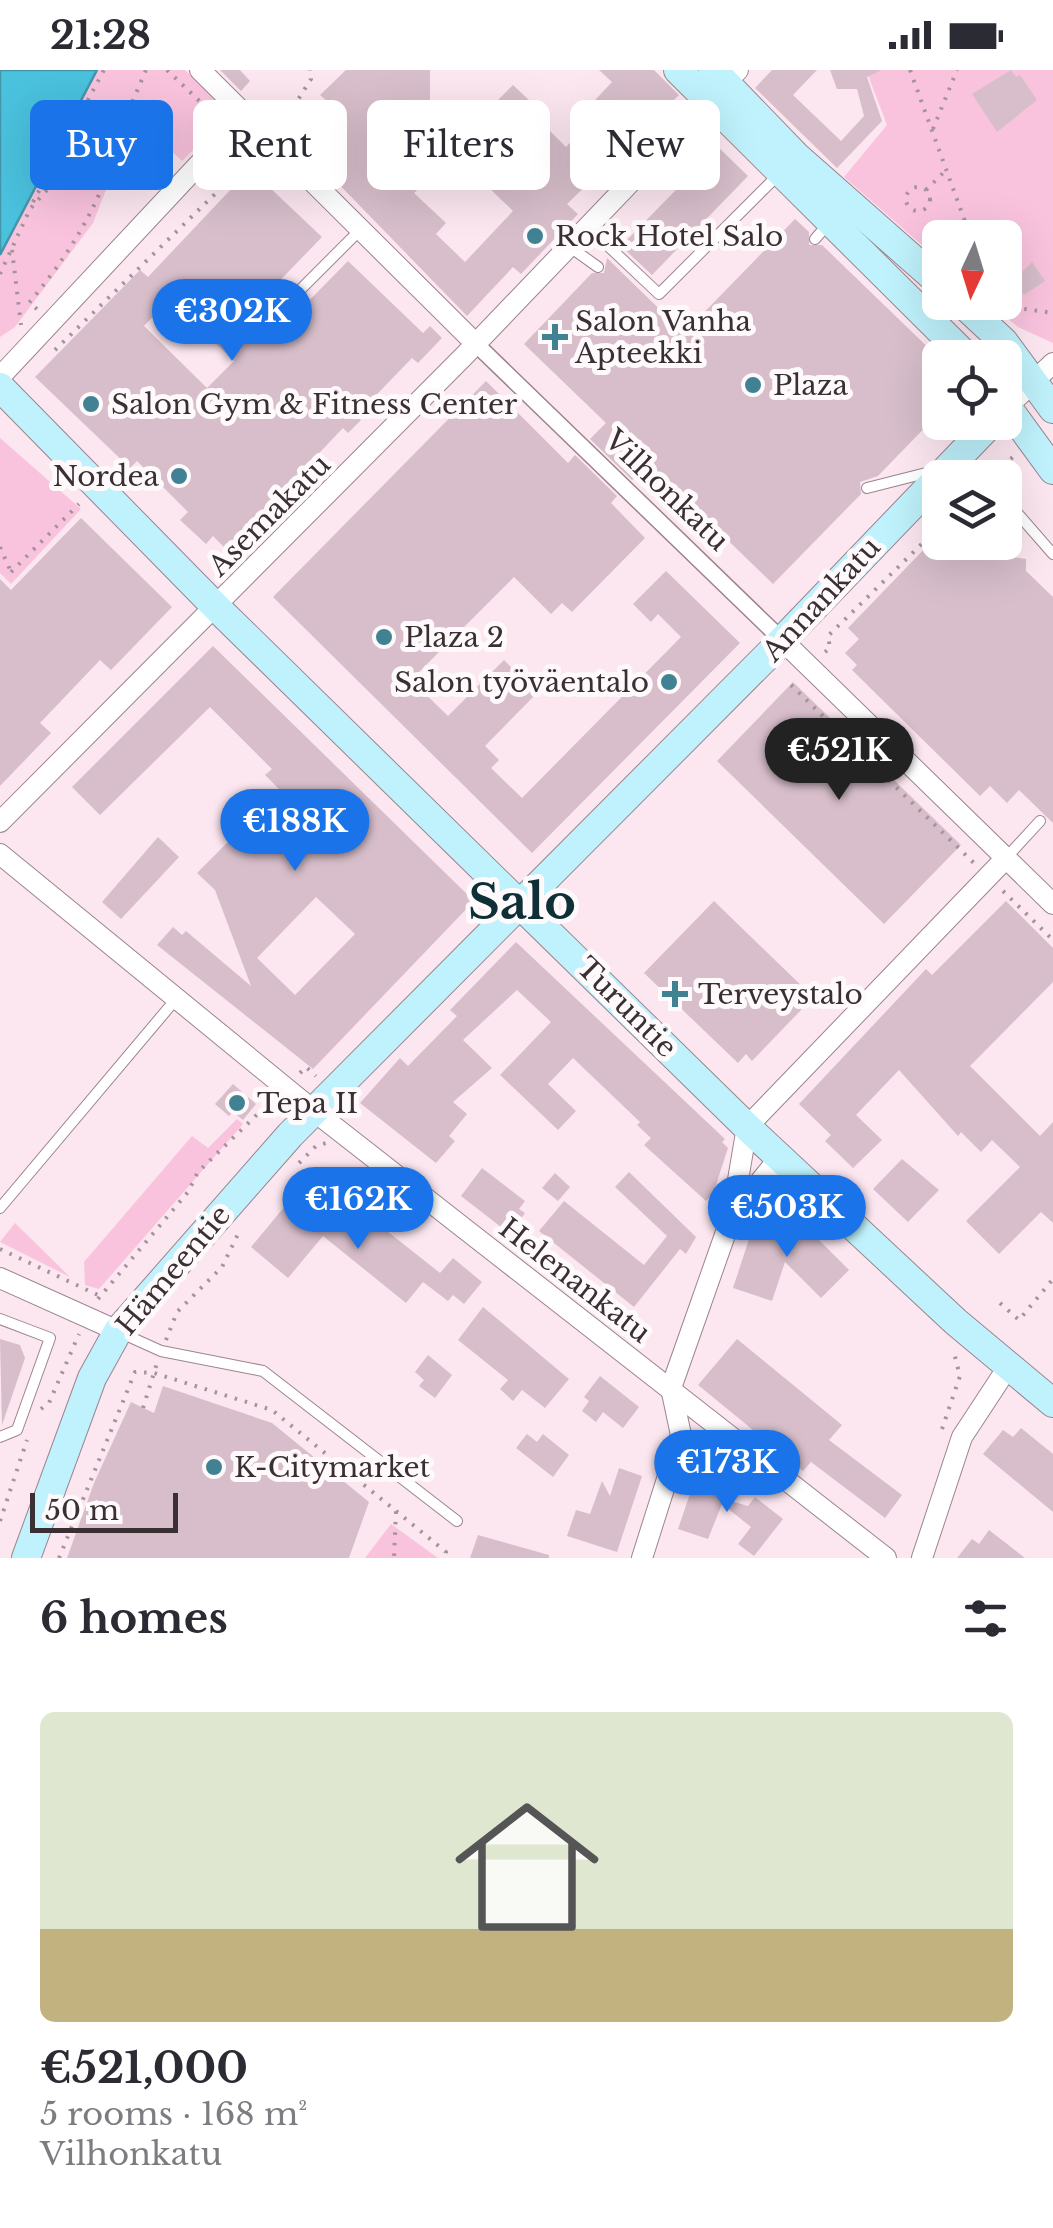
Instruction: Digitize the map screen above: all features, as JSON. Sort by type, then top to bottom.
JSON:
[{"type":"main road","points":[[678,70],[721,81],[796,156],[922,267]]},
{"type":"main road","points":[[721,81],[778,174],[823,230],[948,340]]},
{"type":"main road","points":[[981,320],[1043,373],[1053,409]]},
{"type":"main road","name":"Turuntie","points":[[0,387],[216,607],[522,902],[747,1127],[1008,1367],[1053,1403]]},
{"type":"main road","points":[[1022,434],[1053,470]]},
{"type":"main road","name":"Annankatu","points":[[953,460],[973,440]]},
{"type":"main road","name":"Annankatu","points":[[522,902],[922,492]]},
{"type":"main road","name":"Hämeentie","points":[[26,1558],[92,1378],[118,1332],[314,1111],[522,902]]},
{"type":"street","name":"Vilhonkatu","points":[[200,70],[229,100]]},
{"type":"street","name":"Asemakatu","points":[[0,822],[476,344],[721,81]]},
{"type":"street","points":[[0,377],[193,171]]},
{"type":"street","name":"Vilhonkatu","points":[[318,190],[1053,904]]},
{"type":"street","points":[[1022,392],[1043,373]]},
{"type":"street","name":"Helenankatu","points":[[0,854],[314,1111],[886,1558]]},
{"type":"street","points":[[642,1558],[681,1436],[670,1388],[732,1215],[747,1127],[1006,858]]},
{"type":"street","points":[[732,1215],[780,1157]]},
{"type":"street","points":[[0,1278],[118,1332]]},
{"type":"street","points":[[922,1558],[962,1437],[1008,1367]]},
{"type":"lane","points":[[588,226],[659,294],[778,174]]},
{"type":"lane","points":[[292,299],[359,231]]},
{"type":"lane","points":[[569,246],[598,267]]},
{"type":"lane","points":[[867,488],[922,472]]},
{"type":"lane","points":[[1022,518],[1053,554]]},
{"type":"lane","points":[[1006,858],[1040,821]]},
{"type":"lane","points":[[0,1208],[176,998]]},
{"type":"lane","points":[[0,1319],[50,1338],[16,1430],[0,1437]]},
{"type":"lane","points":[[118,1332],[161,1352],[263,1372],[457,1521]]},
{"type":"path","points":[[0,274],[76,116],[104,70]]},
{"type":"path","points":[[134,100],[146,70]]},
{"type":"path","points":[[297,100],[311,79],[310,70]]},
{"type":"path","points":[[910,70],[964,220]]},
{"type":"path","points":[[932,129],[957,70]]},
{"type":"path","points":[[926,190],[915,187],[908,192],[910,208],[926,207],[926,190],[946,170]]},
{"type":"path","points":[[30,208],[48,190]]},
{"type":"path","points":[[17,359],[4,347],[37,309],[29,302],[83,232],[104,190]]},
{"type":"path","points":[[44,360],[219,190]]},
{"type":"path","points":[[12,248],[21,328]]},
{"type":"path","points":[[1022,308],[1053,312]]},
{"type":"path","points":[[1010,460],[1014,456]]},
{"type":"path","points":[[0,547],[11,572],[79,504]]},
{"type":"path","points":[[808,665],[830,648],[828,636],[922,544]]},
{"type":"path","points":[[791,685],[976,865]]},
{"type":"path","points":[[996,884],[1053,940]]},
{"type":"path","points":[[0,1250],[100,1296],[188,1192],[198,1172],[263,1110]]},
{"type":"path","points":[[297,1165],[316,1146],[323,1146]]},
{"type":"path","points":[[177,1312],[222,1267],[231,1242],[250,1217]]},
{"type":"path","points":[[1000,1302],[1018,1320],[1053,1278]]},
{"type":"path","points":[[37,1412],[50,1403],[80,1332]]},
{"type":"path","points":[[937,1446],[960,1376],[954,1352]]},
{"type":"path","points":[[59,1558],[135,1372],[154,1373],[272,1410],[446,1552],[441,1558]]},
{"type":"path","points":[[143,1408],[154,1373]]},
{"type":"path","points":[[0,1521],[31,1430]]},
{"type":"path","points":[[394,1558],[396,1511]]},
{"type":"shaded area","points":[[97,70],[185,70],[215,100],[193,100],[193,150],[182,161],[173,153],[173,100],[81,100]]},
{"type":"shaded area","points":[[866,70],[1053,70],[1053,343],[1010,320],[1022,320],[1022,220],[922,220],[922,245],[844,177],[887,125]]},
{"type":"shaded area","points":[[34,190],[106,190],[93,223],[15,327],[0,337],[0,255]]},
{"type":"shaded area","points":[[0,438],[81,509],[11,584],[0,573]]},
{"type":"shaded area","points":[[237,1119],[243,1124],[99,1289],[85,1285],[84,1262],[192,1136],[208,1148]]},
{"type":"shaded area","points":[[15,1223],[70,1277],[0,1242]]},
{"type":"shaded area","points":[[391,1524],[438,1558],[365,1558]]},
{"type":"water","points":[[0,70],[97,70],[81,100],[30,100],[30,190],[34,190],[0,255]]},
{"type":"building","points":[[220,70],[240,70],[250,81],[241,91]]},
{"type":"building","points":[[346,70],[430,70],[430,100],[367,100],[367,190],[417,190],[414,193],[446,223],[436,234],[465,262],[513,211],[491,190],[550,190],[550,131],[566,147],[570,143],[570,190],[581,190],[567,204],[578,214],[521,274],[513,267],[467,316],[345,190],[347,100],[326,100],[320,95]]},
{"type":"building","points":[[599,70],[654,70],[679,95],[674,100],[595,100],[612,82]]},
{"type":"building","points":[[772,70],[817,70],[793,95],[841,141],[864,116],[857,89],[837,89],[830,70],[882,70],[867,77],[882,121],[837,168],[755,88]]},
{"type":"building","points":[[1011,70],[1016,77],[1020,75],[1037,100],[997,132],[972,94]]},
{"type":"building","points":[[513,85],[529,100],[498,100]]},
{"type":"building","points":[[720,149],[748,176],[652,275],[621,246],[676,190],[720,190]]},
{"type":"building","points":[[230,190],[272,190],[322,237],[263,298],[288,322],[348,261],[423,333],[430,326],[442,338],[418,363],[412,358],[356,416],[361,420],[348,433],[343,428],[227,550],[213,536],[206,544],[180,520],[188,512],[137,461],[130,468],[35,377],[140,270],[148,277]],"holes":[[[170,299],[234,361],[207,388],[144,326]]]},
{"type":"building","name":"Plaza","points":[[795,219],[809,232],[809,245],[822,245],[922,342],[922,431],[878,476],[860,482],[861,494],[773,584],[648,463],[632,480],[590,439],[606,423],[524,344],[592,273],[604,273],[607,258],[684,333]]},
{"type":"building","points":[[1032,262],[1045,281],[1024,295],[1022,272]]},
{"type":"building","name":"Plaza 2","points":[[486,381],[568,463],[575,455],[617,496],[611,503],[645,538],[572,612],[562,603],[551,614],[514,577],[411,680],[448,716],[504,660],[537,693],[485,746],[499,760],[491,768],[522,798],[681,637],[658,614],[651,622],[633,604],[666,571],[740,643],[532,853],[273,597]]},
{"type":"building","points":[[81,518],[172,607],[111,670],[100,660],[40,723],[51,733],[0,786],[0,579],[11,590]]},
{"type":"building","points":[[922,551],[922,560],[1026,559],[1026,571],[1053,597],[1053,823],[1019,790],[1007,803],[990,786],[980,796],[852,670],[857,665],[845,653],[859,639],[848,628]]},
{"type":"building","points":[[213,646],[474,901],[313,1069],[157,945],[173,927],[182,935],[186,931],[251,986],[215,890],[197,873],[232,838],[240,846],[260,827],[268,835],[296,806],[265,775],[272,769],[210,707],[100,815],[72,787]],"holes":[[[316,897],[355,934],[295,995],[257,958]]]},
{"type":"building","points":[[793,682],[961,845],[884,924],[717,761]]},
{"type":"building","points":[[158,837],[179,857],[121,919],[102,902]]},
{"type":"building","points":[[714,901],[807,991],[796,1002],[802,1009],[752,1061],[746,1054],[738,1063],[644,973]]},
{"type":"building","points":[[1006,901],[1053,948],[1053,982],[970,1066],[1040,1136],[1053,1122],[1053,1223],[1041,1212],[999,1254],[966,1221],[1020,1167],[992,1140],[981,1152],[961,1132],[958,1136],[899,1070],[856,1115],[882,1140],[853,1168],[825,1141],[831,1135],[799,1104],[926,969],[932,975]]},
{"type":"building","points":[[516,942],[725,1139],[722,1142],[728,1148],[713,1194],[706,1201],[644,1145],[651,1138],[637,1125],[640,1122],[573,1058],[548,1084],[576,1111],[558,1130],[500,1075],[551,1022],[517,990],[463,1040],[492,1068],[453,1102],[467,1114],[449,1136],[455,1141],[436,1163],[360,1103],[400,1058],[408,1066],[457,1016],[450,1010]]},
{"type":"building","name":"Tepa II","points":[[233,1084],[256,1104],[243,1120],[233,1112],[229,1116],[215,1104]]},
{"type":"building","points":[[902,1159],[939,1190],[908,1222],[873,1189]]},
{"type":"building","points":[[482,1168],[525,1201],[519,1209],[525,1213],[510,1234],[461,1196]]},
{"type":"building","points":[[629,1172],[696,1237],[686,1254],[680,1249],[634,1307],[539,1231],[564,1201],[644,1265],[667,1236],[615,1187]]},
{"type":"building","points":[[555,1173],[570,1187],[558,1201],[542,1188]]},
{"type":"building","points":[[299,1189],[353,1235],[368,1216],[440,1273],[453,1258],[482,1282],[464,1304],[453,1295],[448,1301],[423,1282],[406,1303],[323,1236],[288,1278],[251,1247]]},
{"type":"building","points":[[798,1219],[849,1270],[821,1298],[785,1262],[772,1301],[733,1288],[752,1230]]},
{"type":"building","points":[[483,1307],[569,1379],[545,1408],[522,1390],[513,1401],[500,1389],[508,1380],[458,1340]]},
{"type":"building","points":[[0,1339],[20,1345],[25,1358],[2,1425]]},
{"type":"building","points":[[737,1339],[842,1425],[829,1440],[902,1495],[885,1518],[811,1462],[803,1471],[698,1385]]},
{"type":"building","points":[[428,1355],[452,1375],[435,1398],[419,1386],[424,1380],[415,1372]]},
{"type":"building","points":[[600,1376],[639,1407],[623,1428],[603,1412],[596,1422],[582,1411],[589,1401],[584,1397]]},
{"type":"building","name":"K-Citymarket","points":[[163,1386],[272,1423],[369,1502],[349,1558],[67,1558],[94,1483],[131,1402],[154,1413]]},
{"type":"building","points":[[1021,1428],[1053,1454],[1053,1512],[983,1454],[1003,1430],[1013,1437]]},
{"type":"building","points":[[527,1434],[537,1442],[543,1434],[569,1455],[553,1477],[516,1448]]},
{"type":"building","points":[[619,1468],[642,1476],[617,1552],[567,1536],[576,1510],[590,1514],[602,1481],[610,1496]]},
{"type":"building","points":[[696,1476],[725,1486],[721,1498],[748,1506],[755,1497],[783,1519],[754,1556],[738,1544],[751,1527],[722,1504],[708,1539],[678,1529]]},
{"type":"building","points":[[989,1530],[1025,1558],[957,1558],[972,1539],[979,1544]]},
{"type":"building","points":[[478,1535],[549,1555],[549,1558],[470,1558]]},
{"type":"place","name":"Rock Hotel Salo","points":[[535,236]]},
{"type":"place","name":"Salon Vanha Apteekki","points":[[555,337]]},
{"type":"place","name":"Plaza","points":[[753,385]]},
{"type":"place","name":"Salon Gym & Fitness Center","points":[[91,404]]},
{"type":"place","name":"Nordea","points":[[179,476]]},
{"type":"place","name":"Plaza 2","points":[[384,637]]},
{"type":"place","name":"Salon työväentalo","points":[[669,682]]},
{"type":"place","name":"Terveystalo","points":[[675,994]]},
{"type":"place","name":"Tepa II","points":[[237,1103]]},
{"type":"place","name":"K-Citymarket","points":[[214,1467]]},
{"type":"district","name":"Salo","points":[[522,902]]}]
